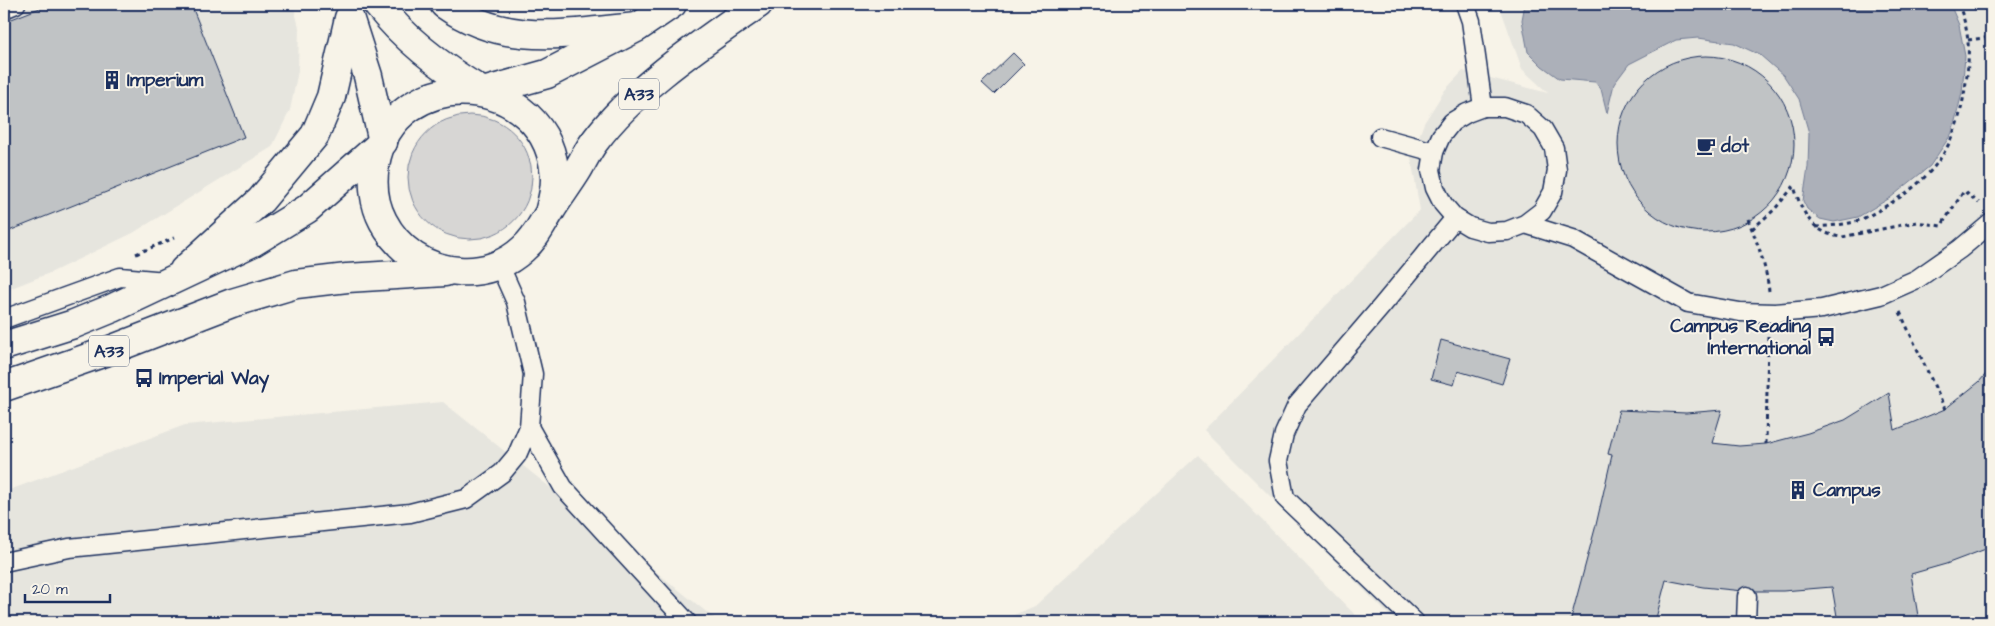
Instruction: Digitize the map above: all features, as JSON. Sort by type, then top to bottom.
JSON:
[{"type":"main road","points":[[377,4],[404,35],[429,57],[483,92],[547,74],[638,27],[672,4]]},
{"type":"main road","points":[[444,4],[471,20],[502,32],[545,35],[638,27]]},
{"type":"main road","name":"A33","points":[[549,213],[595,140],[625,108],[685,56],[758,4]]},
{"type":"main road","points":[[347,11],[368,76],[383,142]]},
{"type":"main road","points":[[172,282],[262,200],[315,135],[331,97],[347,11]]},
{"type":"main road","points":[[456,91],[483,92],[499,97],[528,116],[539,130],[547,145],[555,179],[549,213],[534,238],[512,258],[477,271],[454,271],[438,268],[410,254],[398,244],[381,218],[376,203],[374,172],[377,156],[383,142],[407,110],[424,100],[443,93],[456,91]]},
{"type":"main road","name":"A33","points":[[4,346],[74,324],[172,282],[253,242],[307,209],[383,142]]},
{"type":"main road","name":"A33","points":[[4,387],[104,352],[232,303],[296,284],[347,278],[454,271]]},
{"type":"lane","points":[[4,9],[16,4]]},
{"type":"lane","points":[[1465,4],[1472,28],[1483,107]]},
{"type":"lane","points":[[1483,107],[1506,107],[1526,114],[1543,129],[1554,148],[1557,170],[1553,192],[1542,211],[1525,224],[1507,231],[1488,232],[1470,227],[1454,218],[1442,204],[1434,188],[1431,170],[1434,152],[1441,136],[1452,122],[1467,112],[1483,107]]},
{"type":"lane","points":[[1380,137],[1434,152]]},
{"type":"lane","points":[[1525,224],[1573,239],[1688,303],[1740,312],[1775,314],[1822,309],[1881,295],[1918,279],[1960,249],[1988,215]]},
{"type":"lane","points":[[1415,622],[1285,498],[1278,461],[1284,434],[1297,405],[1454,218]]},
{"type":"lane","points":[[4,562],[69,548],[410,513],[466,498],[502,473],[517,455],[529,427],[533,374],[516,302],[499,264]]},
{"type":"lane","points":[[4,319],[120,277],[172,282]]},
{"type":"lane","points":[[529,427],[562,487],[687,622]]},
{"type":"lane","points":[[1746,622],[1747,596]]},
{"type":"path","points":[[1816,227],[1855,222],[1876,212],[1904,194],[1934,169],[1956,130],[1963,105],[1970,46],[1962,12],[1958,4]]},
{"type":"path","points":[[1968,40],[1991,37]]},
{"type":"path","points":[[1752,229],[1774,210],[1794,186],[1799,206],[1816,227],[1835,236],[1842,237],[1917,222],[1941,226],[1964,191],[1988,215]]},
{"type":"path","points":[[131,256],[176,237]]},
{"type":"path","points":[[1890,291],[1945,409]]},
{"type":"shaded area","name":"Imperium","points":[[4,4],[293,4],[299,27],[298,71],[290,110],[272,147],[133,233],[52,272],[4,291]]},
{"type":"shaded area","points":[[495,4],[590,4],[544,11]]},
{"type":"shaded area","points":[[1499,4],[1991,4],[1991,622],[1396,622],[1204,430],[1420,210],[1411,158],[1424,123],[1445,90],[1463,71],[1548,93],[1522,69]]},
{"type":"shaded area","points":[[1525,4],[1950,4],[1959,25],[1965,56],[1962,93],[1952,133],[1930,166],[1890,198],[1858,217],[1834,222],[1820,219],[1807,209],[1803,201],[1808,167],[1809,133],[1799,99],[1784,76],[1760,55],[1734,43],[1698,38],[1676,40],[1629,64],[1614,84],[1607,113],[1601,89],[1595,82],[1560,79],[1542,66],[1528,52],[1522,20]]},
{"type":"shaded area","points":[[470,115],[494,120],[514,133],[527,153],[532,177],[527,201],[514,221],[494,234],[470,239],[446,234],[426,221],[413,201],[408,177],[413,153],[426,133],[446,120]]},
{"type":"shaded area","points":[[443,402],[719,622],[4,622],[4,492],[185,425]]},
{"type":"shaded area","points":[[1198,455],[1362,622],[997,622],[1035,606]]},
{"type":"building","name":"Imperium","points":[[50,4],[191,4],[244,137],[4,233],[4,22]]},
{"type":"building","points":[[1013,53],[1024,64],[994,94],[982,83]]},
{"type":"building","name":"dot","points":[[1706,56],[1740,63],[1762,76],[1774,88],[1787,110],[1794,144],[1787,178],[1774,200],[1762,212],[1740,225],[1706,232],[1672,225],[1650,212],[1638,200],[1625,178],[1618,144],[1625,110],[1638,88],[1650,76],[1672,63]]},
{"type":"building","points":[[1441,340],[1510,359],[1502,384],[1458,371],[1454,385],[1431,379]]},
{"type":"building","name":"Campus","points":[[1991,368],[1991,547],[1946,564],[1911,574],[1919,622],[1838,622],[1832,587],[1783,591],[1743,591],[1703,587],[1666,580],[1655,622],[1570,622],[1596,525],[1612,455],[1608,454],[1619,410],[1686,413],[1722,410],[1712,443],[1739,446],[1766,444],[1808,433],[1845,420],[1889,393],[1895,430],[1945,409],[1979,382]]},
{"type":"place","name":"Imperium","points":[[112,80]]},
{"type":"place","name":"dot","points":[[1706,146]]},
{"type":"place","name":"Campus Reading International","points":[[1826,337]]},
{"type":"place","name":"Imperial Way","points":[[144,378]]},
{"type":"place","name":"Campus","points":[[1798,490]]}]
